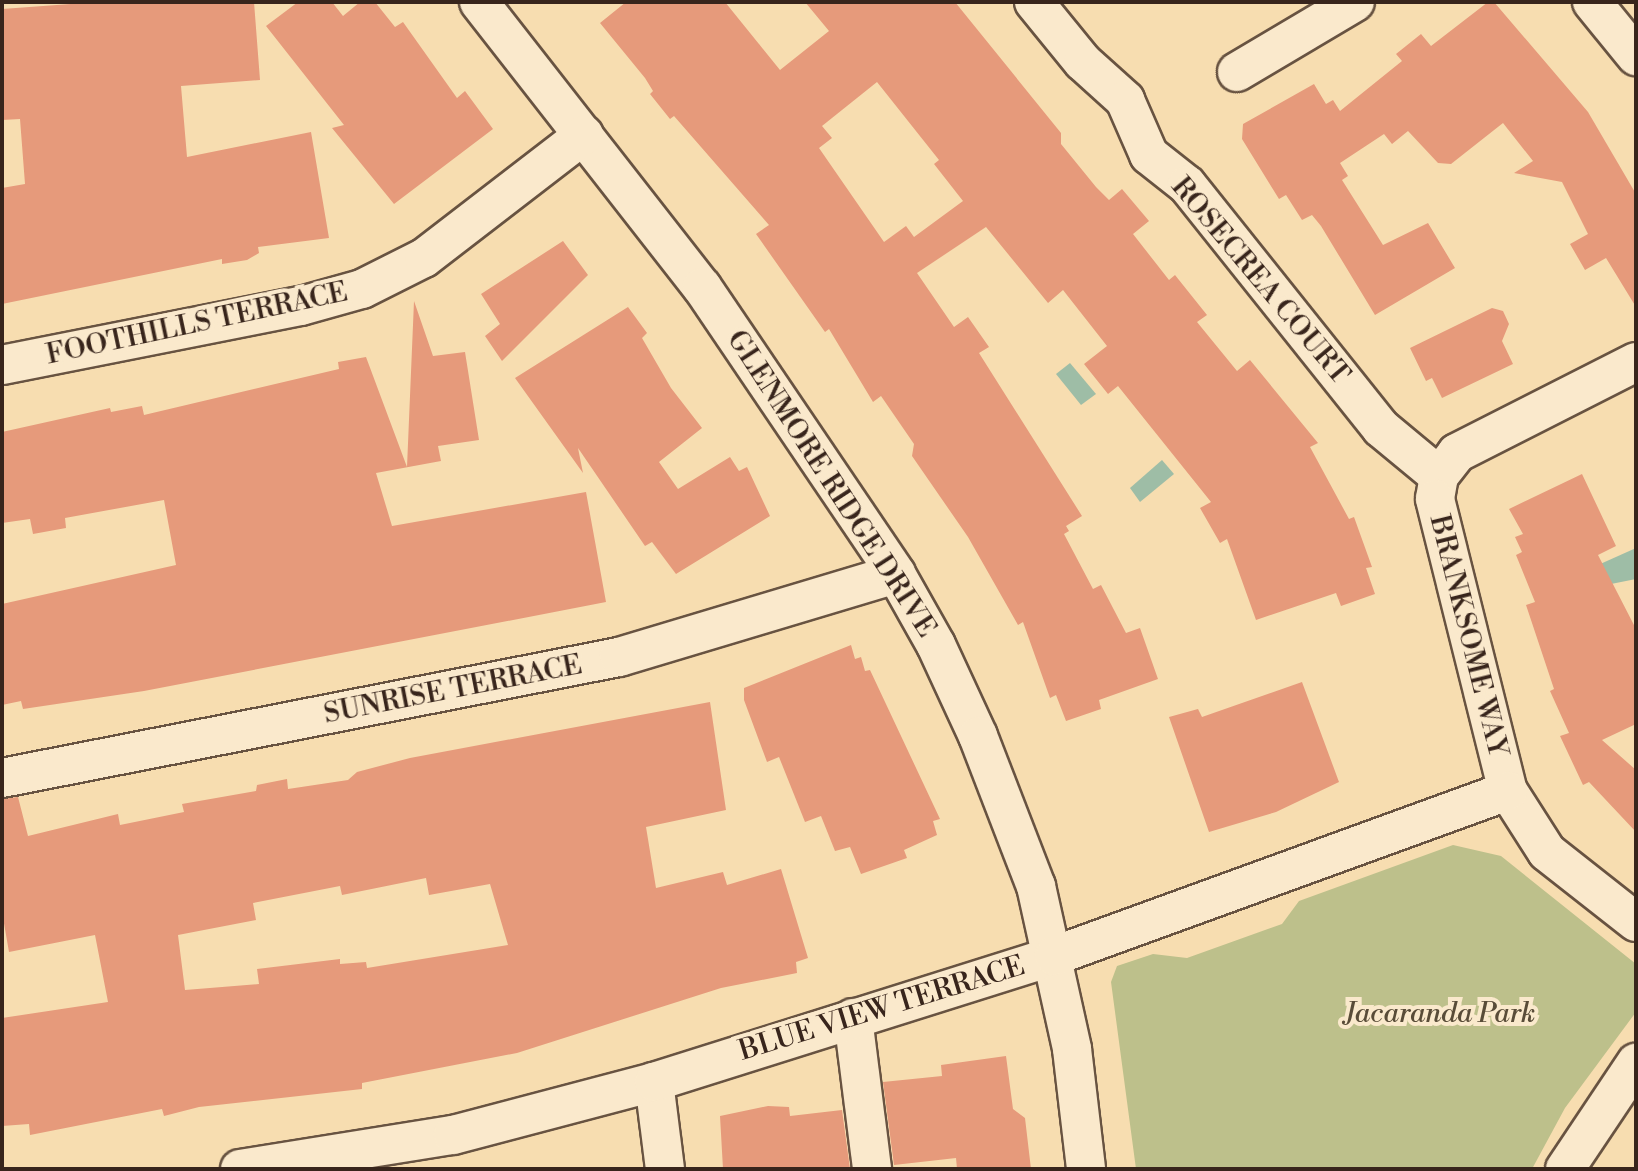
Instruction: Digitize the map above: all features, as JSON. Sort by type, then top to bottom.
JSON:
[{"type":"street","name":"GLENMORE RIDGE DRIVE","points":[[479,2],[702,287],[896,574],[978,736],[1036,886],[1054,956],[1086,1169]]},
{"type":"street","name":"ROSECREA COURT","points":[[1034,2],[1083,62],[1125,100],[1149,155],[1187,185],[1381,428],[1439,476]]},
{"type":"street","points":[[1237,72],[1355,2]]},
{"type":"street","points":[[1592,2],[1636,56]]},
{"type":"street","name":"FOOTHILLS TERRACE","points":[[2,365],[301,306],[373,284],[424,258],[584,135]]},
{"type":"street","name":"BRANKSOME WAY","points":[[1636,362],[1465,448],[1439,476],[1436,513],[1508,791],[1547,852],[1636,922]]},
{"type":"street","name":"SUNRISE TERRACE","points":[[2,778],[619,657],[896,574]]},
{"type":"street","name":"BLUE VIEW TERRACE","points":[[240,1169],[453,1135],[654,1082],[1054,956],[1508,791]]},
{"type":"street","points":[[853,1018],[872,1169]]},
{"type":"street","points":[[1565,1169],[1636,1063]]},
{"type":"street","points":[[654,1082],[665,1169]]},
{"type":"green space","name":"Jacaranda Park","points":[[1453,845],[1501,856],[1636,964],[1636,1012],[1565,1108],[1532,1169],[1136,1169],[1111,982],[1117,966],[1153,954],[1187,958],[1282,924],[1299,901]]},
{"type":"shaded area","points":[[1070,363],[1096,394],[1081,405],[1056,374]]},
{"type":"shaded area","points":[[1162,460],[1174,474],[1140,502],[1130,488]]},
{"type":"shaded area","points":[[1636,548],[1636,579],[1606,585],[1598,565]]},
{"type":"building","points":[[98,2],[254,2],[260,80],[181,86],[187,157],[311,132],[329,238],[258,247],[259,253],[247,260],[222,264],[222,259],[2,304],[2,188],[25,184],[20,119],[2,120],[2,9]]},
{"type":"building","points":[[298,2],[332,2],[343,16],[360,2],[375,2],[395,27],[403,22],[457,98],[465,91],[493,129],[394,204],[332,128],[344,125],[266,26]]},
{"type":"building","points":[[626,2],[725,2],[780,70],[829,31],[805,2],[955,2],[1061,133],[1061,144],[1096,187],[1109,200],[1122,189],[1149,221],[1133,234],[1169,280],[1175,275],[1207,315],[1197,322],[1237,371],[1250,360],[1318,443],[1310,447],[1349,519],[1354,517],[1372,567],[1366,568],[1375,594],[1341,606],[1336,593],[1256,620],[1227,539],[1220,543],[1200,508],[1211,502],[1118,386],[1108,394],[1084,364],[1107,346],[1063,290],[1048,303],[986,227],[917,273],[954,327],[968,317],[989,347],[979,353],[1082,516],[1066,526],[1069,531],[1064,534],[1093,589],[1101,585],[1126,633],[1140,628],[1158,679],[1099,700],[1101,709],[1066,721],[1056,695],[1050,698],[1023,622],[1018,625],[968,537],[912,456],[914,444],[881,396],[873,402],[829,329],[825,332],[756,234],[769,225],[674,116],[670,119],[650,94],[653,91],[645,78],[600,23]],"holes":[[[877,82],[939,160],[934,164],[963,201],[914,237],[906,226],[884,242],[819,148],[832,138],[822,126]]]},
{"type":"building","points":[[1488,2],[1494,2],[1588,112],[1636,194],[1636,307],[1606,258],[1585,270],[1570,244],[1588,234],[1562,182],[1514,173],[1533,161],[1503,123],[1451,164],[1438,163],[1408,131],[1392,144],[1384,134],[1340,163],[1348,176],[1342,180],[1383,245],[1428,223],[1455,268],[1375,315],[1321,226],[1312,215],[1302,220],[1286,195],[1279,199],[1242,139],[1243,124],[1314,84],[1326,104],[1333,100],[1340,111],[1402,61],[1396,54],[1421,34],[1431,46]]},
{"type":"building","points":[[563,241],[588,275],[502,361],[485,336],[500,324],[481,294]]},
{"type":"building","points":[[414,301],[433,356],[465,352],[479,440],[438,446],[441,461],[376,473],[392,526],[586,492],[606,602],[144,691],[23,709],[21,701],[2,705],[2,604],[176,565],[164,500],[65,518],[66,528],[33,534],[30,519],[2,523],[2,432],[110,408],[111,412],[142,406],[144,415],[339,369],[338,362],[366,357],[407,467]]},
{"type":"building","points":[[628,307],[647,333],[642,338],[671,388],[702,428],[659,462],[678,489],[730,457],[739,471],[747,467],[770,516],[676,574],[652,542],[645,546],[578,448],[583,473],[515,378]]},
{"type":"building","points":[[1492,308],[1503,311],[1509,324],[1502,341],[1513,364],[1442,398],[1432,378],[1426,381],[1410,348]]},
{"type":"building","points":[[1582,474],[1616,546],[1598,555],[1636,629],[1636,724],[1602,740],[1636,770],[1636,832],[1589,782],[1583,785],[1560,736],[1569,733],[1550,691],[1554,689],[1526,605],[1535,602],[1516,555],[1522,552],[1515,537],[1523,534],[1509,509]]},
{"type":"building","points":[[851,645],[855,659],[861,657],[865,671],[870,670],[940,819],[933,821],[937,835],[904,850],[907,858],[861,874],[850,847],[835,851],[821,816],[805,822],[779,757],[767,762],[744,700],[744,688]]},
{"type":"building","points":[[1302,682],[1339,782],[1276,812],[1209,832],[1169,717],[1198,709],[1202,717]]},
{"type":"building","points":[[710,702],[726,810],[646,827],[656,888],[723,872],[727,885],[781,869],[808,958],[796,962],[797,973],[721,988],[517,1053],[362,1083],[362,1089],[199,1107],[164,1116],[162,1109],[30,1135],[29,1124],[2,1126],[2,1018],[108,1002],[95,935],[9,952],[2,912],[2,799],[18,797],[28,836],[118,814],[120,825],[184,812],[182,804],[256,791],[257,785],[287,779],[288,789],[348,780],[357,772],[410,758]],"holes":[[[426,878],[429,895],[490,884],[508,945],[367,968],[366,962],[340,964],[340,959],[257,969],[259,984],[185,990],[178,935],[256,920],[253,903],[340,886],[342,895]]]},
{"type":"building","points":[[1006,1056],[1013,1109],[1025,1118],[1031,1169],[957,1169],[956,1158],[894,1165],[883,1082],[942,1076],[941,1065]]},
{"type":"building","points":[[768,1106],[789,1107],[790,1116],[842,1110],[850,1169],[723,1169],[720,1116]]}]
